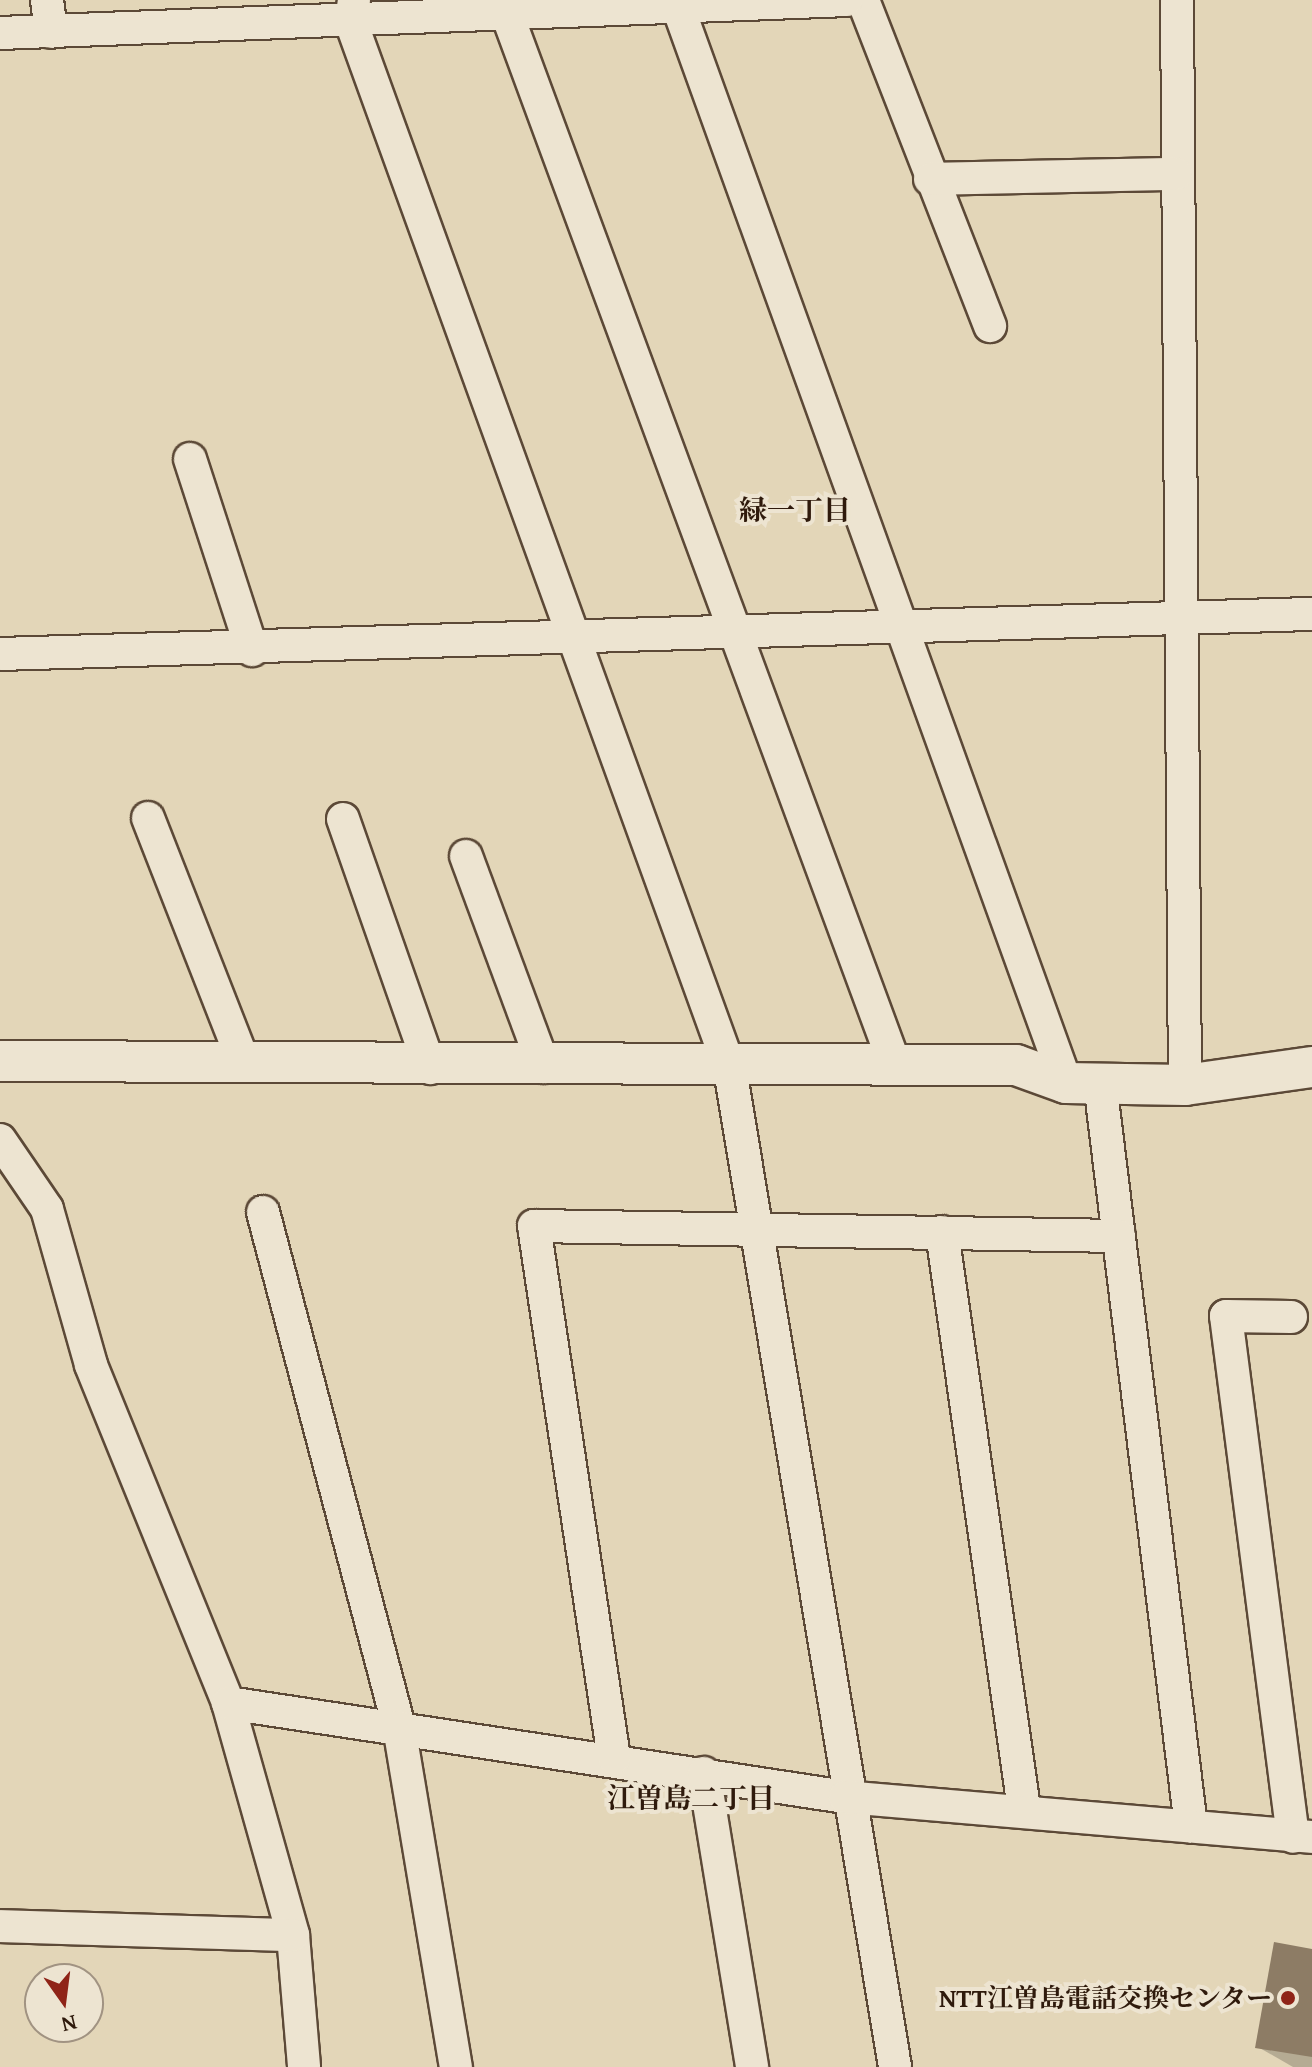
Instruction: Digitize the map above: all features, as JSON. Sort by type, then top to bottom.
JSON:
[{"type":"street","points":[[47,0],[51,32]]},
{"type":"street","points":[[0,33],[352,11],[507,14],[846,0]]},
{"type":"street","points":[[863,0],[930,179],[990,326]]},
{"type":"street","points":[[1177,0],[1185,1085]]},
{"type":"street","points":[[678,7],[904,628],[1083,1083],[1119,1236],[1191,1826]]},
{"type":"street","points":[[352,11],[572,636],[730,1069],[760,1228],[845,1797],[895,2067]]},
{"type":"street","points":[[507,14],[738,632],[895,1065]]},
{"type":"street","points":[[930,179],[1176,174]]},
{"type":"street","points":[[190,459],[252,650]]},
{"type":"street","points":[[0,654],[252,650],[572,636],[1183,621],[1312,614]]},
{"type":"street","points":[[148,818],[245,1065]]},
{"type":"street","points":[[343,819],[430,1068]]},
{"type":"street","points":[[466,856],[544,1067]]},
{"type":"street","points":[[0,1061],[430,1068],[730,1069],[1016,1065],[1083,1083],[1185,1085],[1312,1067]]},
{"type":"street","points":[[0,1140],[47,1209],[91,1365],[228,1703],[293,1935],[304,2067]]},
{"type":"street","points":[[263,1212],[399,1727],[456,2067]]},
{"type":"street","points":[[614,1758],[534,1226],[1119,1236]]},
{"type":"street","points":[[942,1232],[1024,1809]]},
{"type":"street","points":[[228,1703],[614,1758],[845,1797],[1024,1809],[1303,1837],[1226,1316],[1291,1317]]},
{"type":"street","points":[[704,1773],[752,2067]]},
{"type":"street","points":[[0,1926],[293,1935]]},
{"type":"building","name":"NTT江曽島電話交換センター","points":[[1274,1942],[1312,1949],[1312,2057],[1255,2048]]},
{"type":"place","name":"NTT江曽島電話交換センター","points":[[1288,1998]]},
{"type":"district","name":"緑一丁目","points":[[795,510]]},
{"type":"district","name":"江曽島二丁目","points":[[691,1798]]}]
